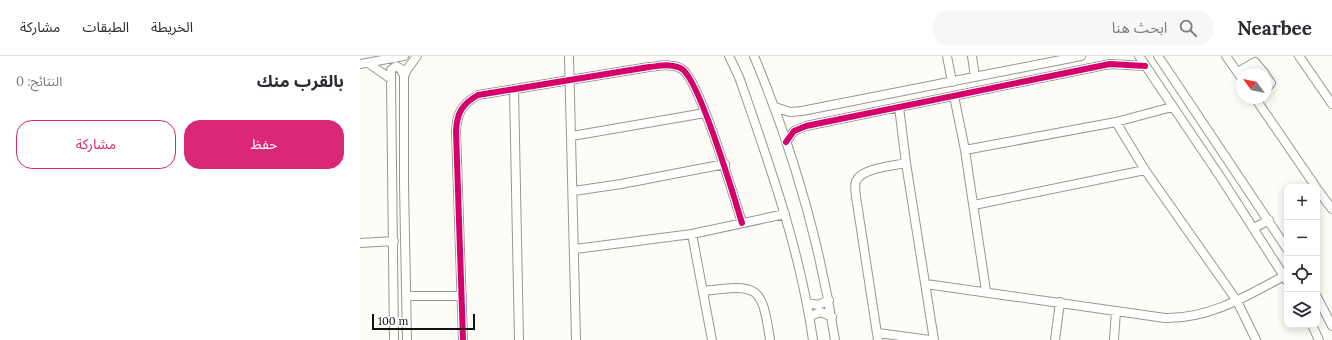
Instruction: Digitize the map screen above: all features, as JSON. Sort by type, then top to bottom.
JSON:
[{"type":"street","points":[[364,63],[404,56]]},
{"type":"street","points":[[404,76],[417,56]]},
{"type":"street","points":[[569,56],[574,191],[576,340]]},
{"type":"street","points":[[729,56],[741,84],[785,214],[810,316],[813,340]]},
{"type":"street","points":[[754,56],[775,107],[814,238],[829,300],[835,340]]},
{"type":"street","points":[[947,56],[952,82]]},
{"type":"street","points":[[972,56],[975,78]]},
{"type":"street","points":[[775,107],[790,112],[802,111],[1081,56]]},
{"type":"street","points":[[1138,56],[1284,275]]},
{"type":"street","points":[[1158,56],[1284,244]]},
{"type":"street","points":[[1226,56],[1236,70]]},
{"type":"street","points":[[1299,56],[1332,104]]},
{"type":"street","points":[[786,142],[794,131],[806,126],[954,96],[1112,60],[1145,66]]},
{"type":"street","points":[[1248,68],[1255,62],[1260,68]]},
{"type":"street","points":[[364,63],[391,79]]},
{"type":"street","points":[[394,340],[391,70],[396,66],[402,69],[404,76],[404,184],[407,340]]},
{"type":"street","points":[[463,340],[456,122],[462,107],[467,101],[478,95],[649,67],[675,66],[687,73],[705,113],[725,164],[742,223]]},
{"type":"street","points":[[514,89],[519,340]]},
{"type":"street","points":[[954,96],[965,150],[986,291]]},
{"type":"street","points":[[1259,104],[1313,184]]},
{"type":"street","points":[[899,107],[906,163],[934,340]]},
{"type":"street","points":[[965,150],[1116,122],[1172,107]]},
{"type":"street","points":[[802,111],[799,120],[806,126]]},
{"type":"street","points":[[572,136],[705,113]]},
{"type":"street","points":[[1116,122],[1146,170],[1237,301],[1256,340]]},
{"type":"street","points":[[906,163],[868,171],[861,174],[856,182],[857,203],[878,336],[930,340]]},
{"type":"street","points":[[574,191],[621,184],[725,164]]},
{"type":"street","points":[[974,206],[1146,170]]},
{"type":"street","points":[[1320,193],[1332,209]]},
{"type":"street","points":[[575,249],[692,234],[785,214]]},
{"type":"street","points":[[1254,228],[1269,220]]},
{"type":"street","points":[[692,234],[704,291],[712,340]]},
{"type":"street","points":[[360,243],[394,241]]},
{"type":"street","points":[[926,284],[986,291],[1165,318],[1182,318],[1195,316],[1237,301],[1284,279]]},
{"type":"street","points":[[704,291],[738,286],[754,292],[764,304],[770,340]]},
{"type":"street","points":[[406,296],[462,296]]},
{"type":"street","points":[[807,303],[818,306],[829,300]]},
{"type":"street","points":[[1056,340],[1060,302]]},
{"type":"street","points":[[1320,303],[1332,326]]},
{"type":"street","points":[[1114,340],[1116,311]]},
{"type":"street","points":[[810,316],[821,312],[832,317]]},
{"type":"street","points":[[1313,328],[1319,340]]},
{"type":"cycle path","points":[[786,142],[794,131],[806,126],[1110,64],[1145,66]]},
{"type":"cycle path","points":[[463,340],[456,131],[461,110],[468,102],[478,95],[649,67],[666,65],[678,67],[682,69],[689,78],[698,94],[716,141],[742,223]]}]
